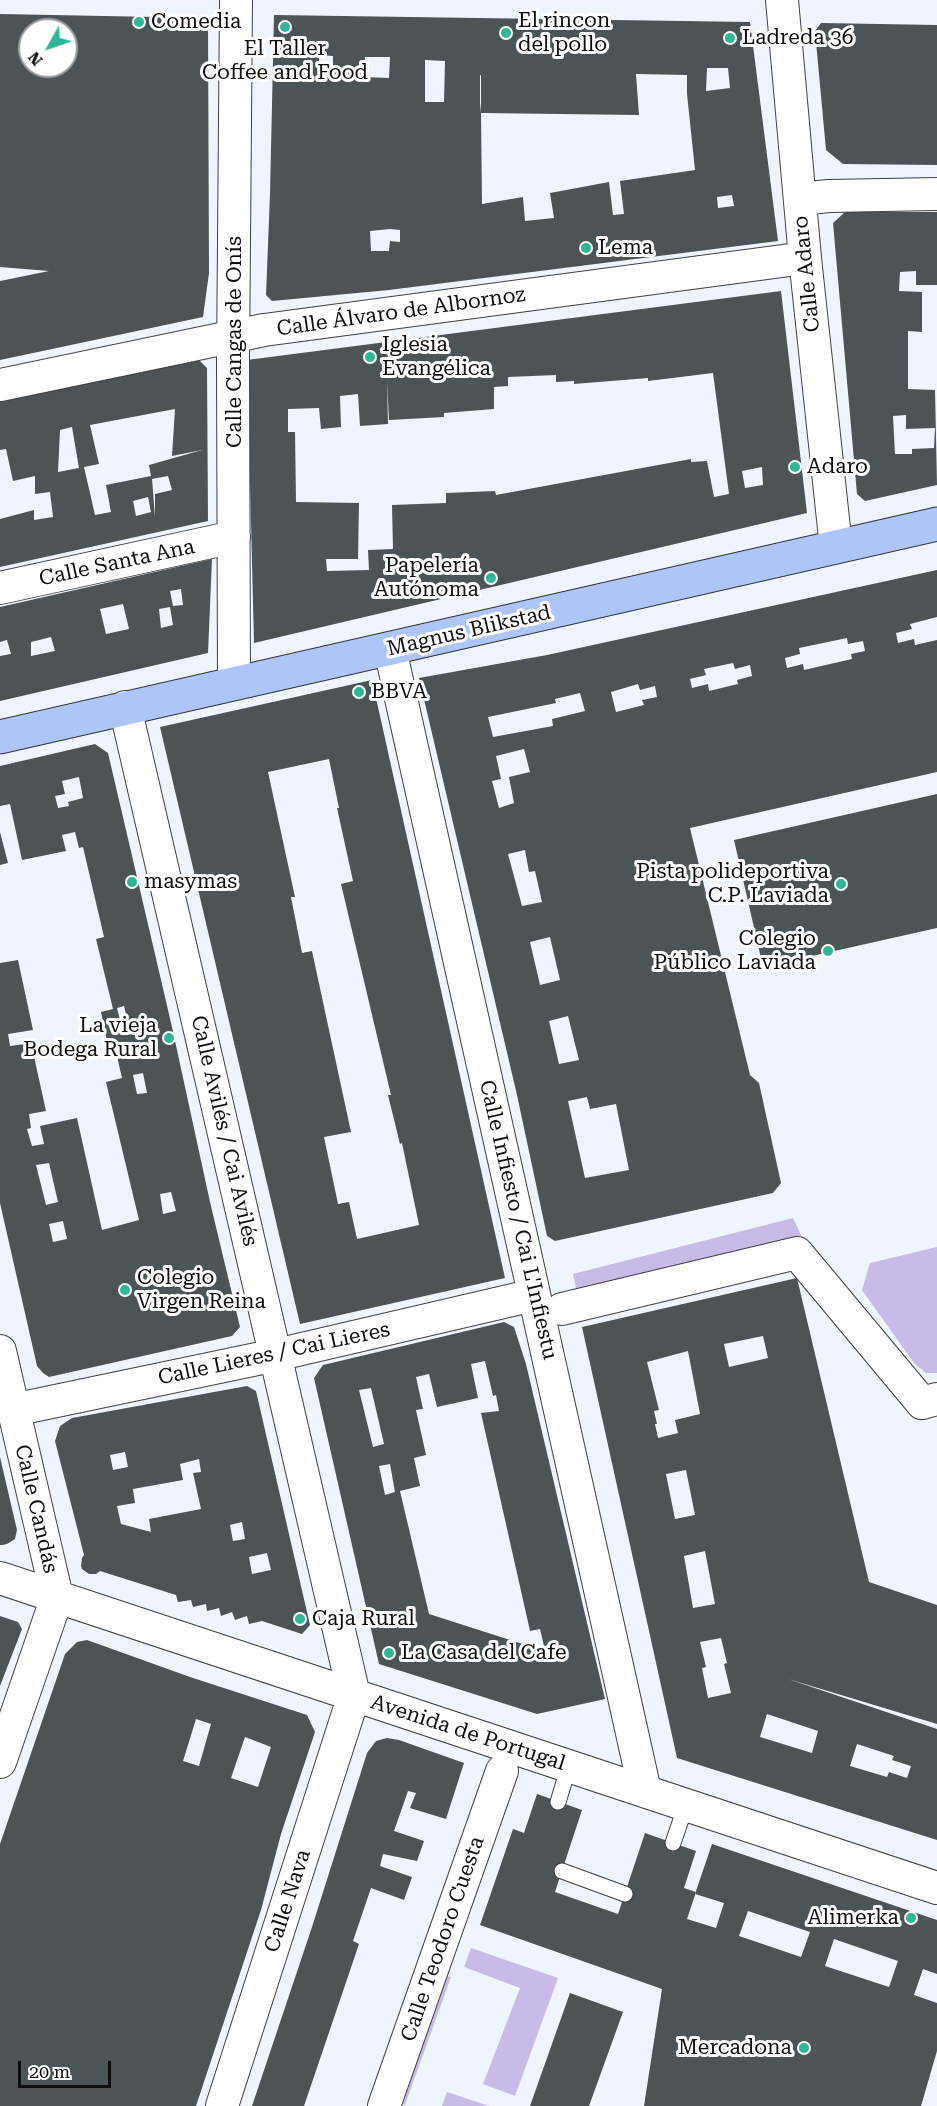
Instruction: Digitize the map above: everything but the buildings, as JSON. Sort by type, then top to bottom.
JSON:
[{"type":"street","name":"Calle Cangas de Onís","points":[[234,683],[236,0]]},
{"type":"street","name":"Calle Adaro","points":[[782,0],[805,258],[836,547]]},
{"type":"street","points":[[800,199],[829,196],[937,194]]},
{"type":"street","name":"Calle Álvaro de Albornoz","points":[[0,385],[234,335],[805,258]]},
{"type":"street","name":"Magnus Blikstad","points":[[0,737],[937,524]]},
{"type":"street","name":"Calle Santa Ana","points":[[0,588],[234,537]]},
{"type":"street","name":"Calle Infiesto / Cai L'Infiestu","points":[[390,649],[645,1791]]},
{"type":"street","name":"Calle Avilés / Cai Avilés","points":[[126,707],[354,1695]]},
{"type":"street","points":[[562,1309],[797,1253],[922,1403],[937,1399]]},
{"type":"street","name":"Calle Lieres / Cai Lieres","points":[[13,1410],[276,1355],[534,1295]]},
{"type":"street","name":"Calle Candás","points":[[0,1351],[57,1597]]},
{"type":"street","name":"Avenida de Portugal","points":[[0,1578],[937,1888]]},
{"type":"street","points":[[0,1762],[57,1597]]},
{"type":"street","name":"Calle Nava","points":[[222,2106],[354,1695]]},
{"type":"street","name":"Calle Teodoro Cuesta","points":[[384,2106],[502,1771]]},
{"type":"lane","points":[[558,1802],[569,1767]]},
{"type":"lane","points":[[673,1842],[686,1805]]},
{"type":"lane","points":[[562,1871],[625,1894]]},
{"type":"shaded area","points":[[793,1218],[802,1237],[577,1293],[573,1274]]},
{"type":"shaded area","points":[[937,1247],[937,1373],[926,1373],[914,1363],[862,1290],[870,1263]]},
{"type":"shaded area","points":[[471,1948],[558,1978],[515,2096],[483,2084],[520,1988],[464,1967]]},
{"type":"shaded area","points":[[427,1971],[451,1977],[405,2105],[383,2099]]},
{"type":"shaded area","points":[[447,2092],[489,2106],[442,2106]]},
{"type":"place","name":"Comedia","points":[[139,22]]},
{"type":"place","name":"El Taller Coffee and Food","points":[[285,27]]},
{"type":"place","name":"El rincon del pollo","points":[[506,33]]},
{"type":"place","name":"Ladreda 36","points":[[730,38]]},
{"type":"place","name":"Lema","points":[[586,248]]},
{"type":"place","name":"Iglesia Evangélica","points":[[370,357]]},
{"type":"place","name":"Adaro","points":[[795,467]]},
{"type":"place","name":"Papelería Autónoma","points":[[491,578]]},
{"type":"place","name":"BBVA","points":[[359,692]]},
{"type":"place","name":"masymas","points":[[132,882]]},
{"type":"place","name":"Pista polideportiva C.P. Laviada","points":[[841,884]]},
{"type":"place","name":"Colegio Público Laviada","points":[[828,951]]},
{"type":"place","name":"La vieja Bodega Rural","points":[[169,1038]]},
{"type":"place","name":"Colegio Virgen Reina","points":[[125,1290]]},
{"type":"place","name":"Caja Rural","points":[[300,1619]]},
{"type":"place","name":"La Casa del Cafe","points":[[389,1653]]},
{"type":"place","name":"Alimerka","points":[[911,1918]]},
{"type":"place","name":"Mercadona","points":[[804,2048]]}]
